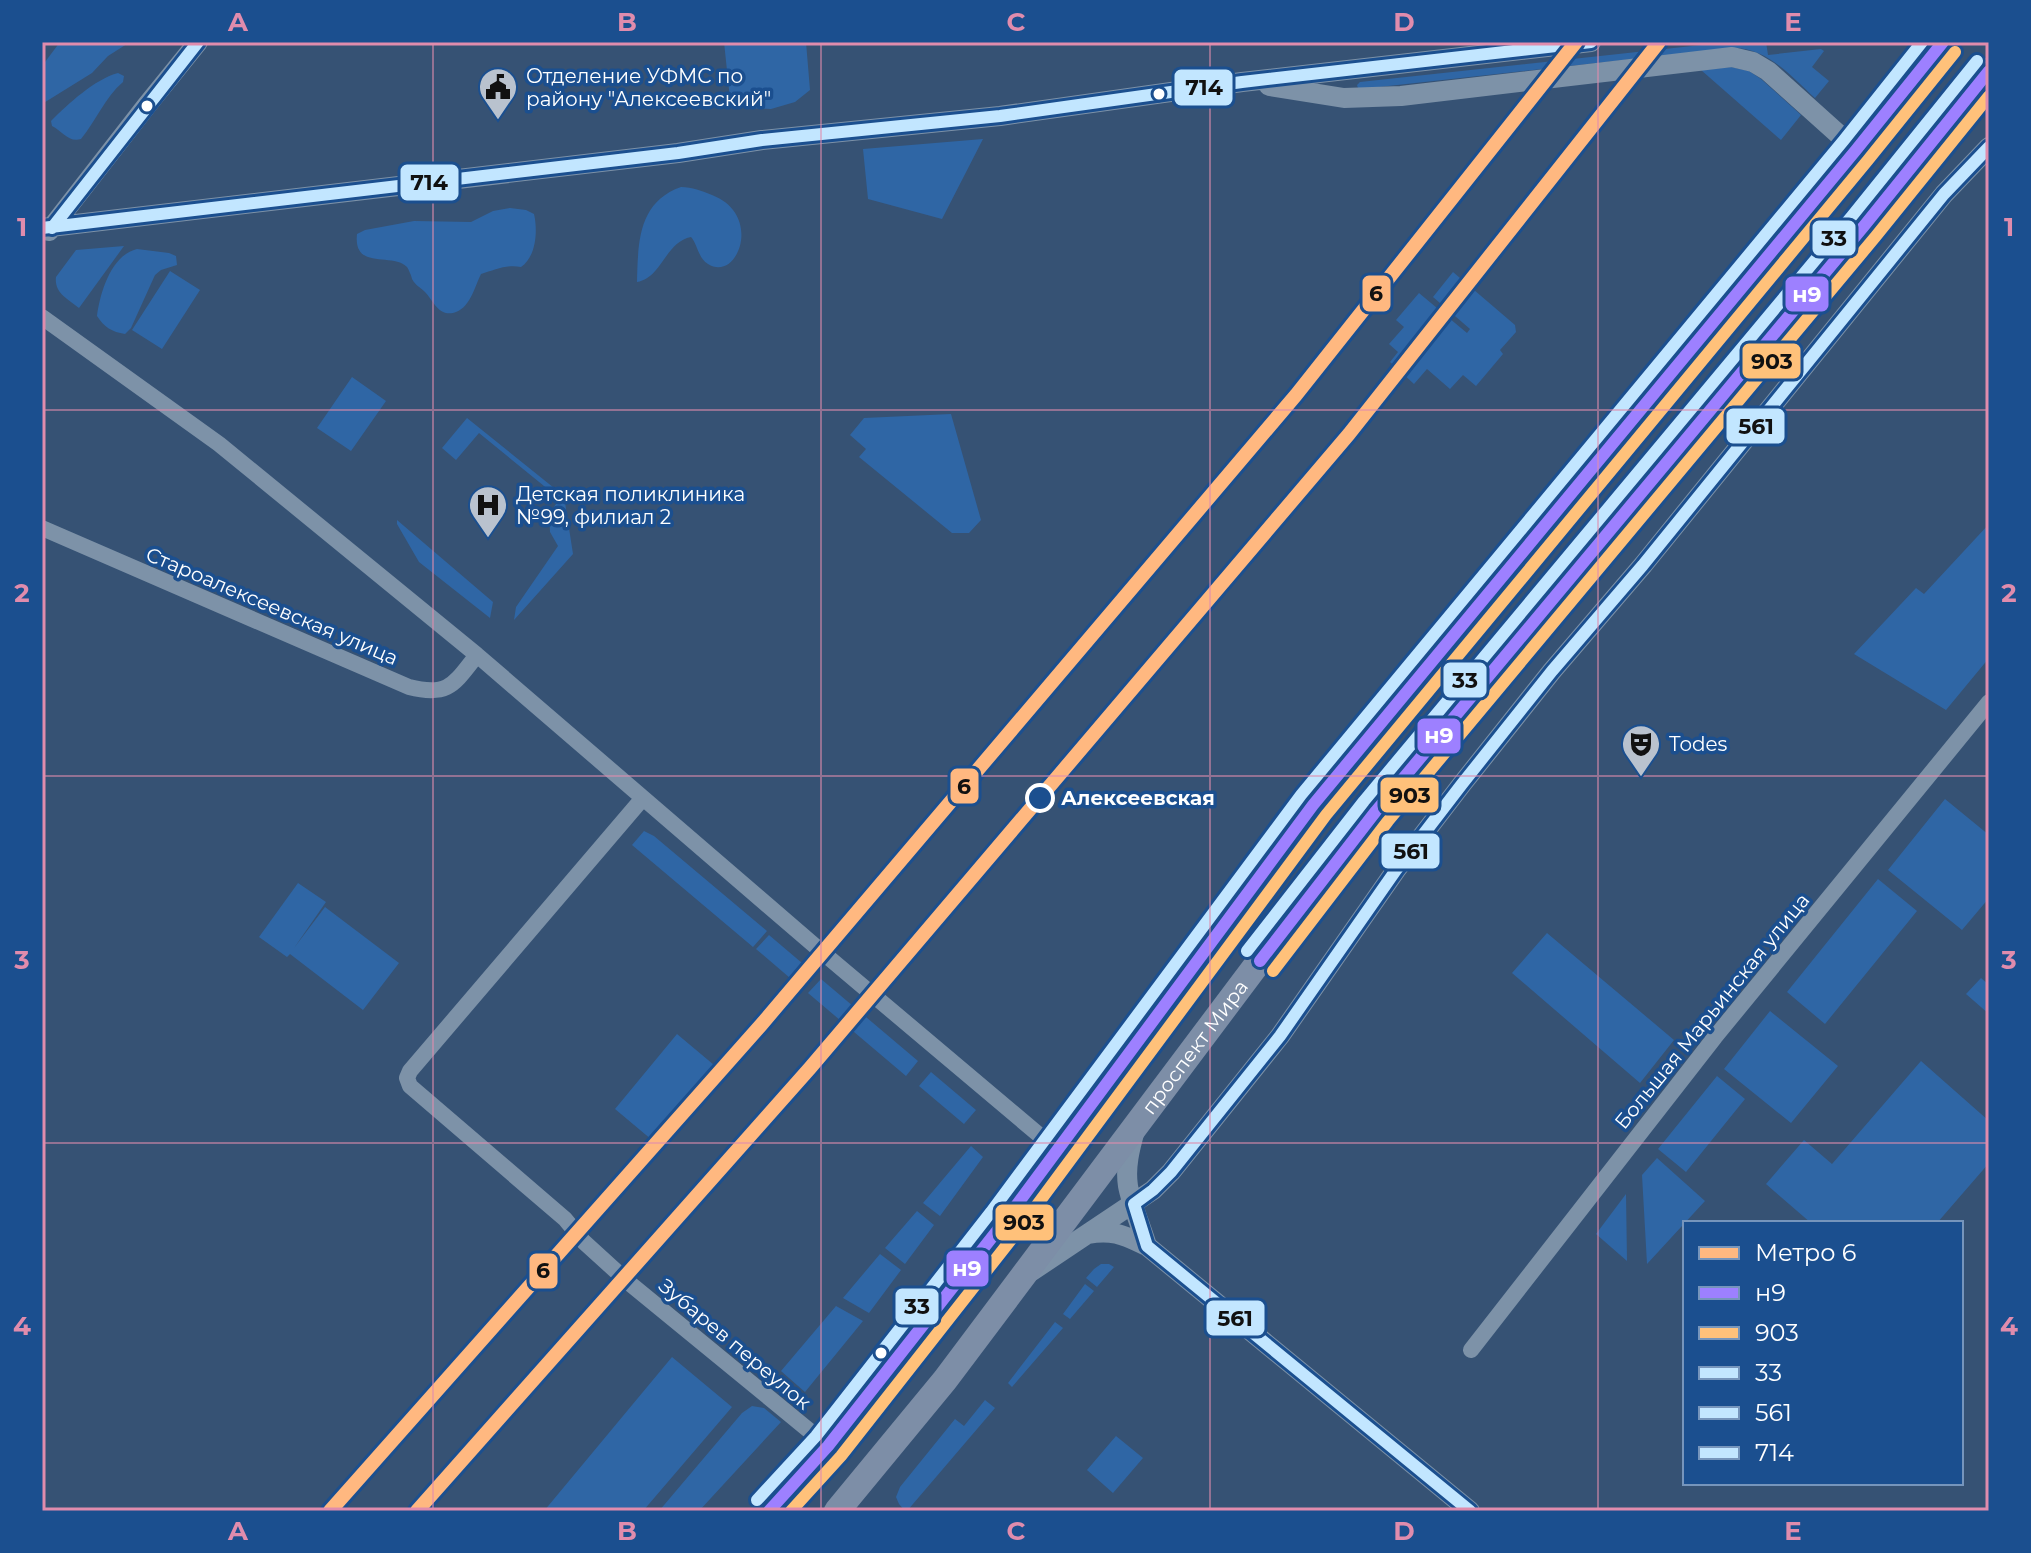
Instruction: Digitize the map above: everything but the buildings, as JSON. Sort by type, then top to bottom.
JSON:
[{"type":"main road","points":[[769,1511],[828,1446],[948,1294],[1313,805],[1943,42]]},
{"type":"main road","name":"проспект Мира","points":[[837,1511],[945,1380],[1288,923],[1376,811],[1989,71]]},
{"type":"street","points":[[45,232],[198,42]]},
{"type":"street","points":[[45,232],[762,140],[1000,116],[1242,82],[1591,42]]},
{"type":"street","points":[[1242,82],[1362,99],[1732,57],[1753,62],[1768,71],[1856,150]]},
{"type":"street","points":[[1025,1276],[1134,1204],[1171,1172],[1280,1036],[1396,870],[1552,671],[1643,565],[1944,194],[1989,147]]},
{"type":"street","points":[[42,317],[219,444],[477,655],[1057,1150]]},
{"type":"street","name":"Староалексеевская улица","points":[[42,528],[409,687],[428,692],[445,689],[457,681],[477,655]]},
{"type":"street","name":"Большая Марьинская улица","points":[[1471,1350],[1715,1037],[1989,702]]},
{"type":"street","name":"Зубарев переулок","points":[[643,798],[415,1064],[407,1078],[415,1092],[565,1219],[584,1242],[628,1282],[828,1446]]},
{"type":"street","points":[[1135,1130],[1127,1170],[1128,1189],[1147,1246]]},
{"type":"street","points":[[1088,1235],[1104,1231],[1123,1234],[1147,1246],[1470,1511]]},
{"type":"shaded area","points":[[60,42],[130,42],[108,56],[92,73],[42,104],[42,66]]},
{"type":"shaded area","points":[[724,42],[806,42],[810,90],[795,102],[771,109],[749,108],[730,99]]},
{"type":"shaded area","points":[[1729,42],[1766,42],[1768,55],[1821,49],[1824,51],[1812,67],[1829,81],[1815,98],[1768,58],[1746,49],[1733,48],[1361,89],[1357,85],[1360,82]]},
{"type":"shaded area","points":[[1731,67],[1749,71],[1761,79],[1801,115],[1781,140],[1701,70]]},
{"type":"shaded area","points":[[118,73],[124,76],[123,82],[81,139],[69,138],[52,126],[51,121],[82,93]]},
{"type":"shaded area","points":[[983,139],[942,219],[868,199],[863,149]]},
{"type":"shaded area","points":[[681,187],[693,188],[728,204],[737,217],[741,231],[736,256],[719,267],[708,264],[691,237],[675,246],[652,274],[637,282],[640,239],[648,213],[667,194]]},
{"type":"shaded area","points":[[510,208],[534,214],[536,236],[530,257],[521,267],[506,267],[481,274],[467,303],[453,313],[436,307],[413,281],[407,267],[393,261],[367,257],[357,245],[357,234],[365,230],[414,221],[471,222],[493,211]]},
{"type":"shaded area","points":[[124,246],[79,308],[59,291],[56,277],[76,250]]},
{"type":"shaded area","points":[[137,249],[169,253],[176,256],[177,265],[155,275],[131,328],[125,334],[109,328],[97,316],[108,276],[120,259]]},
{"type":"shaded area","points":[[170,271],[200,290],[162,349],[132,330]]},
{"type":"shaded area","points":[[1453,272],[1515,325],[1516,332],[1500,350],[1503,354],[1476,386],[1463,375],[1450,389],[1427,369],[1414,384],[1390,362],[1398,352],[1389,344],[1404,327],[1396,320],[1419,293],[1467,333],[1470,329],[1433,297]]},
{"type":"shaded area","points":[[352,377],[386,401],[351,451],[317,428]]},
{"type":"shaded area","points":[[951,414],[981,520],[969,533],[952,533],[859,457],[866,449],[850,435],[864,418]]},
{"type":"shaded area","points":[[467,418],[564,496],[573,554],[514,620],[516,607],[558,546],[550,532],[549,513],[560,499],[479,433],[456,460],[442,448]]},
{"type":"shaded area","points":[[397,520],[493,602],[490,618],[419,562]]},
{"type":"shaded area","points":[[1989,524],[1989,658],[1946,710],[1854,654],[1916,588],[1924,594]]},
{"type":"shaded area","points":[[1945,799],[1989,835],[1989,898],[1962,930],[1888,870]]},
{"type":"shaded area","points":[[644,831],[654,836],[767,931],[753,947],[632,845]]},
{"type":"shaded area","points":[[1878,879],[1917,911],[1825,1024],[1787,992]]},
{"type":"shaded area","points":[[298,883],[326,902],[294,948],[325,907],[399,963],[363,1010],[290,954],[287,957],[259,937]]},
{"type":"shaded area","points":[[1547,933],[1674,1040],[1640,1083],[1512,973]]},
{"type":"shaded area","points":[[769,935],[802,963],[790,978],[756,949]]},
{"type":"shaded area","points":[[1981,978],[1989,985],[1989,1014],[1966,994]]},
{"type":"shaded area","points":[[821,979],[918,1061],[906,1076],[808,993]]},
{"type":"shaded area","points":[[1770,1011],[1838,1066],[1791,1123],[1724,1069]]},
{"type":"shaded area","points":[[677,1034],[714,1065],[652,1140],[615,1109]]},
{"type":"shaded area","points":[[1921,1061],[1989,1121],[1989,1163],[1939,1221],[1809,1221],[1766,1184],[1804,1140],[1832,1164]]},
{"type":"shaded area","points":[[931,1072],[976,1110],[964,1124],[919,1086]]},
{"type":"shaded area","points":[[1717,1076],[1745,1099],[1686,1172],[1658,1149]]},
{"type":"shaded area","points":[[971,1146],[983,1157],[940,1216],[923,1203]]},
{"type":"shaded area","points":[[1657,1158],[1705,1201],[1687,1221],[1683,1221],[1683,1225],[1647,1264],[1642,1175]]},
{"type":"shaded area","points":[[1626,1194],[1627,1261],[1596,1234]]},
{"type":"shaded area","points":[[917,1211],[934,1225],[905,1264],[885,1248]]},
{"type":"shaded area","points":[[880,1254],[901,1270],[869,1313],[843,1298]]},
{"type":"shaded area","points":[[1101,1264],[1114,1267],[1097,1287],[1086,1278]]},
{"type":"shaded area","points":[[1085,1284],[1094,1291],[1070,1319],[1063,1314]]},
{"type":"shaded area","points":[[836,1306],[863,1321],[805,1392],[781,1371]]},
{"type":"shaded area","points":[[1055,1322],[1063,1328],[1012,1387],[1008,1383]]},
{"type":"shaded area","points":[[672,1357],[732,1407],[643,1511],[544,1511]]},
{"type":"shaded area","points":[[985,1400],[995,1408],[905,1511],[896,1497],[900,1487],[955,1419],[964,1426]]},
{"type":"shaded area","points":[[752,1406],[764,1408],[781,1422],[699,1511],[659,1511],[742,1413]]},
{"type":"shaded area","points":[[1116,1436],[1143,1458],[1113,1493],[1087,1470]]},
{"type":"metro line","name":"6","points":[[330,1511],[761,1025],[1296,395],[1576,42]]},
{"type":"metro line","name":"6","points":[[417,1511],[810,1068],[1349,434],[1659,42]]},
{"type":"transit line","name":"714","points":[[52,228],[198,42]]},
{"type":"transit line","name":"714","points":[[42,228],[678,153],[762,140],[1000,116],[1242,82],[1591,42]]},
{"type":"transit line","name":"33","points":[[757,1500],[816,1436],[991,1212],[1301,795],[1922,42]]},
{"type":"transit line","name":"н9","points":[[769,1511],[828,1446],[1004,1222],[1313,805],[1943,42]]},
{"type":"transit line","name":"903","points":[[791,1511],[841,1456],[1017,1232],[1326,815],[1955,52]]},
{"type":"transit line","name":"33","points":[[1247,951],[1364,801],[1852,216],[1977,61]]},
{"type":"transit line","name":"н9","points":[[1260,961],[1376,811],[1864,226],[1989,71]]},
{"type":"transit line","name":"903","points":[[1273,971],[1388,821],[1989,96]]},
{"type":"transit line","name":"561","points":[[1470,1511],[1147,1246],[1134,1204],[1171,1172],[1280,1036],[1396,870],[1552,671],[1643,565],[1944,194],[1989,147]]},
{"type":"place","name":"Отделение УФМС по району \"Алексеевский\"","points":[[498,121]]},
{"type":"place","name":"Детская поликлиника №99, филиал 2","points":[[488,539]]},
{"type":"place","name":"Todes","points":[[1641,778]]},
{"type":"place","name":"Алексеевская","points":[[1040,798]]}]
